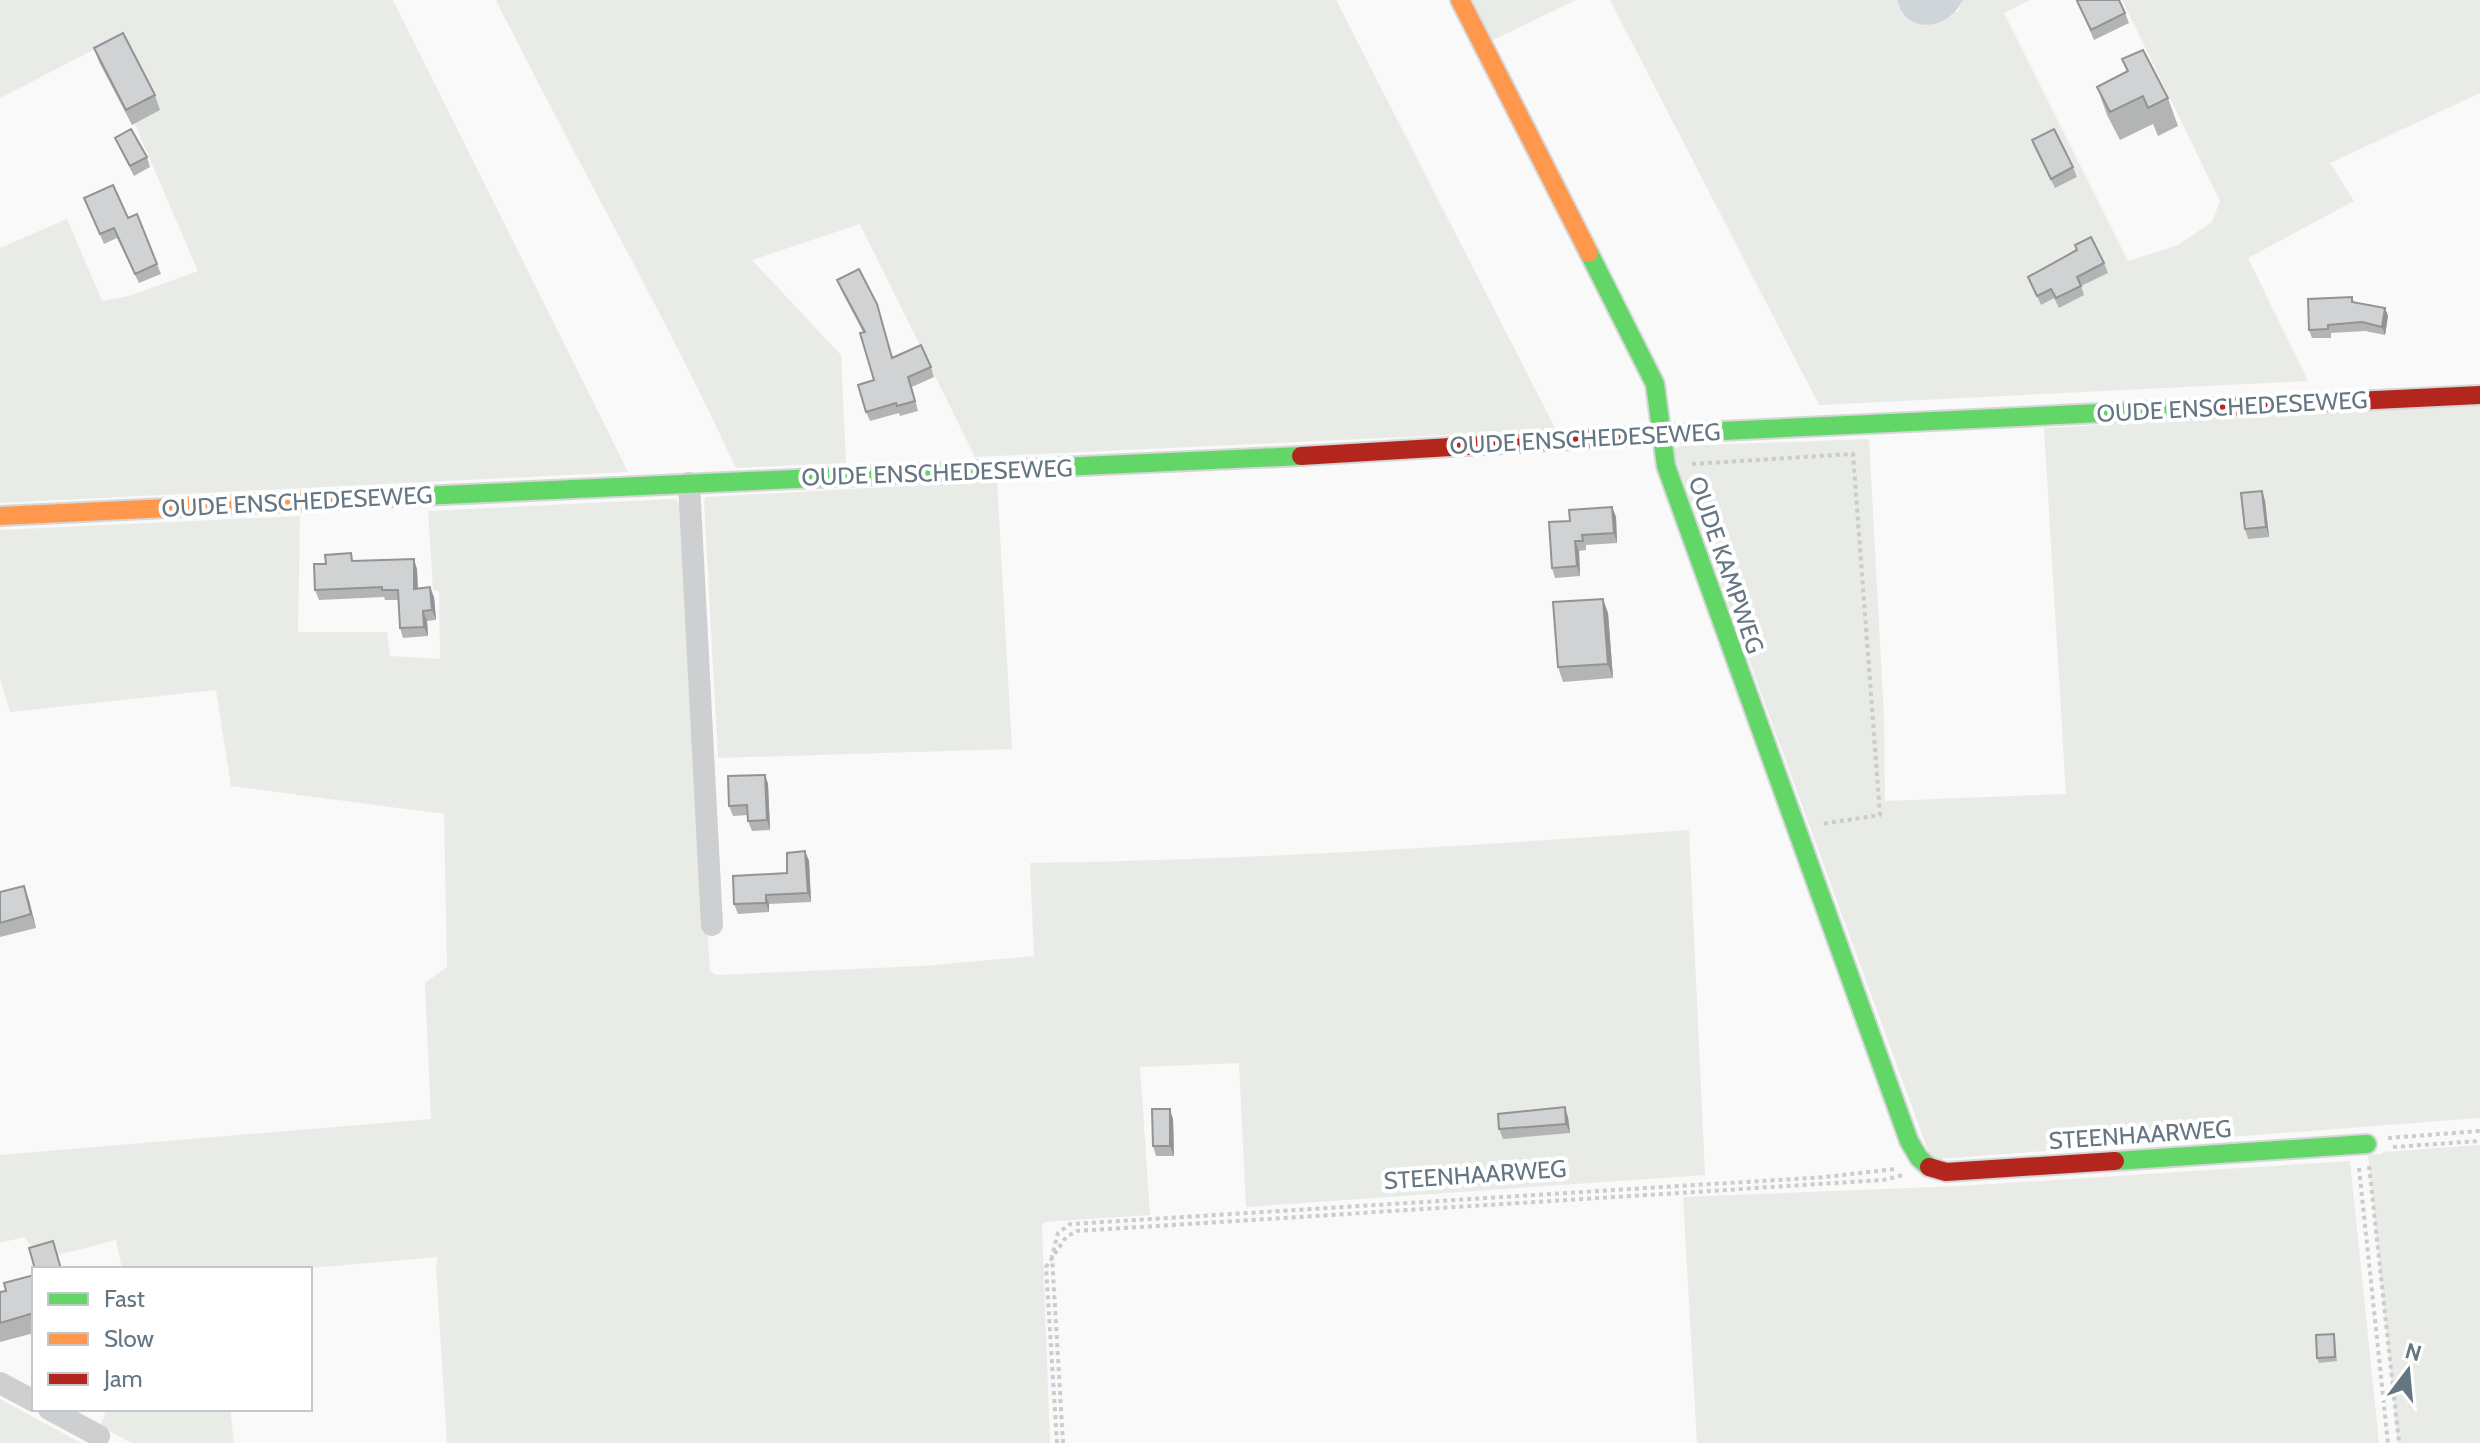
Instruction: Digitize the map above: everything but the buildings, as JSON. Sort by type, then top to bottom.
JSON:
[{"type":"street","name":"OUDE KAMPWEG","points":[[1460,0],[1655,384],[1666,466],[1904,1126],[1920,1160]]},
{"type":"street","name":"OUDE ENSCHEDESEWEG","points":[[0,516],[1192,463],[1662,434],[2480,395]]},
{"type":"street","points":[[689,483],[712,925]]},
{"type":"street","name":"STEENHAARWEG","points":[[1920,1160],[1928,1167],[1946,1172],[2367,1144]]},
{"type":"street","points":[[0,1383],[32,1400]]},
{"type":"street","points":[[53,1411],[99,1436]]},
{"type":"path","points":[[1666,466],[1853,454],[1880,815],[1795,828]]},
{"type":"path","points":[[2388,1443],[2358,1159],[2367,1144],[2392,1138],[2480,1131]]},
{"type":"path","points":[[2367,1144],[2381,1147],[2480,1141]]},
{"type":"path","points":[[2367,1144],[2399,1443]]},
{"type":"path","name":"STEENHAARWEG","points":[[1052,1256],[1058,1233],[1070,1224],[1825,1177],[1895,1169],[1920,1160]]},
{"type":"path","name":"STEENHAARWEG","points":[[1057,1443],[1046,1267],[1066,1237],[1089,1229],[1883,1180],[1901,1176],[1920,1160]]},
{"type":"path","points":[[1052,1256],[1063,1443]]},
{"type":"shaded area","points":[[0,0],[393,0],[628,472],[0,503],[0,248],[67,219],[102,301],[129,296],[198,271],[101,46],[0,98]]},
{"type":"shaded area","points":[[496,0],[1336,0],[1556,430],[975,457],[860,224],[752,260],[841,355],[846,463],[736,468]]},
{"type":"shaded area","points":[[1472,0],[1576,0],[1493,40]]},
{"type":"shaded area","points":[[1610,0],[1897,0],[1898,6],[1958,12],[1963,0],[2030,0],[2004,13],[2128,261],[2178,245],[2212,222],[2220,201],[2122,0],[2480,0],[2480,93],[2330,163],[2354,201],[2248,258],[2308,381],[1819,405]]},
{"type":"shaded area","points":[[1897,0],[1963,0],[1948,17],[1928,25],[1910,20]]},
{"type":"shaded area","points":[[2480,405],[2480,1118],[1939,1159],[1930,1156],[1672,449],[1682,446],[1869,439],[1884,717],[1885,801],[2066,794],[2044,428]]},
{"type":"shaded area","points":[[997,481],[1012,749],[718,758],[706,497]]},
{"type":"shaded area","points":[[675,499],[682,505],[710,971],[716,975],[922,966],[1034,956],[1030,863],[1360,851],[1689,830],[1705,1175],[1246,1207],[1239,1063],[1140,1067],[1150,1215],[1045,1222],[1042,1226],[1050,1443],[447,1443],[436,1268],[438,1257],[312,1268],[122,1267],[116,1240],[42,1259],[24,1237],[0,1243],[0,1155],[431,1119],[425,983],[447,967],[444,814],[231,786],[216,690],[10,712],[0,679],[0,530],[300,516],[298,632],[387,632],[390,656],[440,659],[439,591],[433,590],[428,511]]},
{"type":"shaded area","points":[[2480,1145],[2480,1443],[2398,1443],[2368,1155]]},
{"type":"shaded area","points":[[2350,1161],[2379,1443],[1697,1443],[1683,1197],[1960,1186]]},
{"type":"shaded area","points":[[0,1399],[81,1443],[0,1443]]},
{"type":"shaded area","points":[[106,1411],[230,1411],[234,1443],[132,1443],[100,1426]]},
{"type":"traffic: fast","points":[[1589,253],[1655,384],[1666,466],[1909,1141],[1919,1158],[1929,1167]]},
{"type":"traffic: fast","points":[[1701,432],[2227,407]]},
{"type":"traffic: fast","points":[[354,499],[1301,456]]},
{"type":"traffic: fast","points":[[2115,1161],[2367,1144]]},
{"type":"traffic: slow","points":[[1460,0],[1589,253]]},
{"type":"traffic: slow","points":[[0,516],[354,499]]},
{"type":"traffic: jam","points":[[2227,407],[2480,395]]},
{"type":"traffic: jam","points":[[1301,456],[1701,432]]},
{"type":"traffic: jam","points":[[1929,1167],[1946,1172],[2115,1161]]}]
